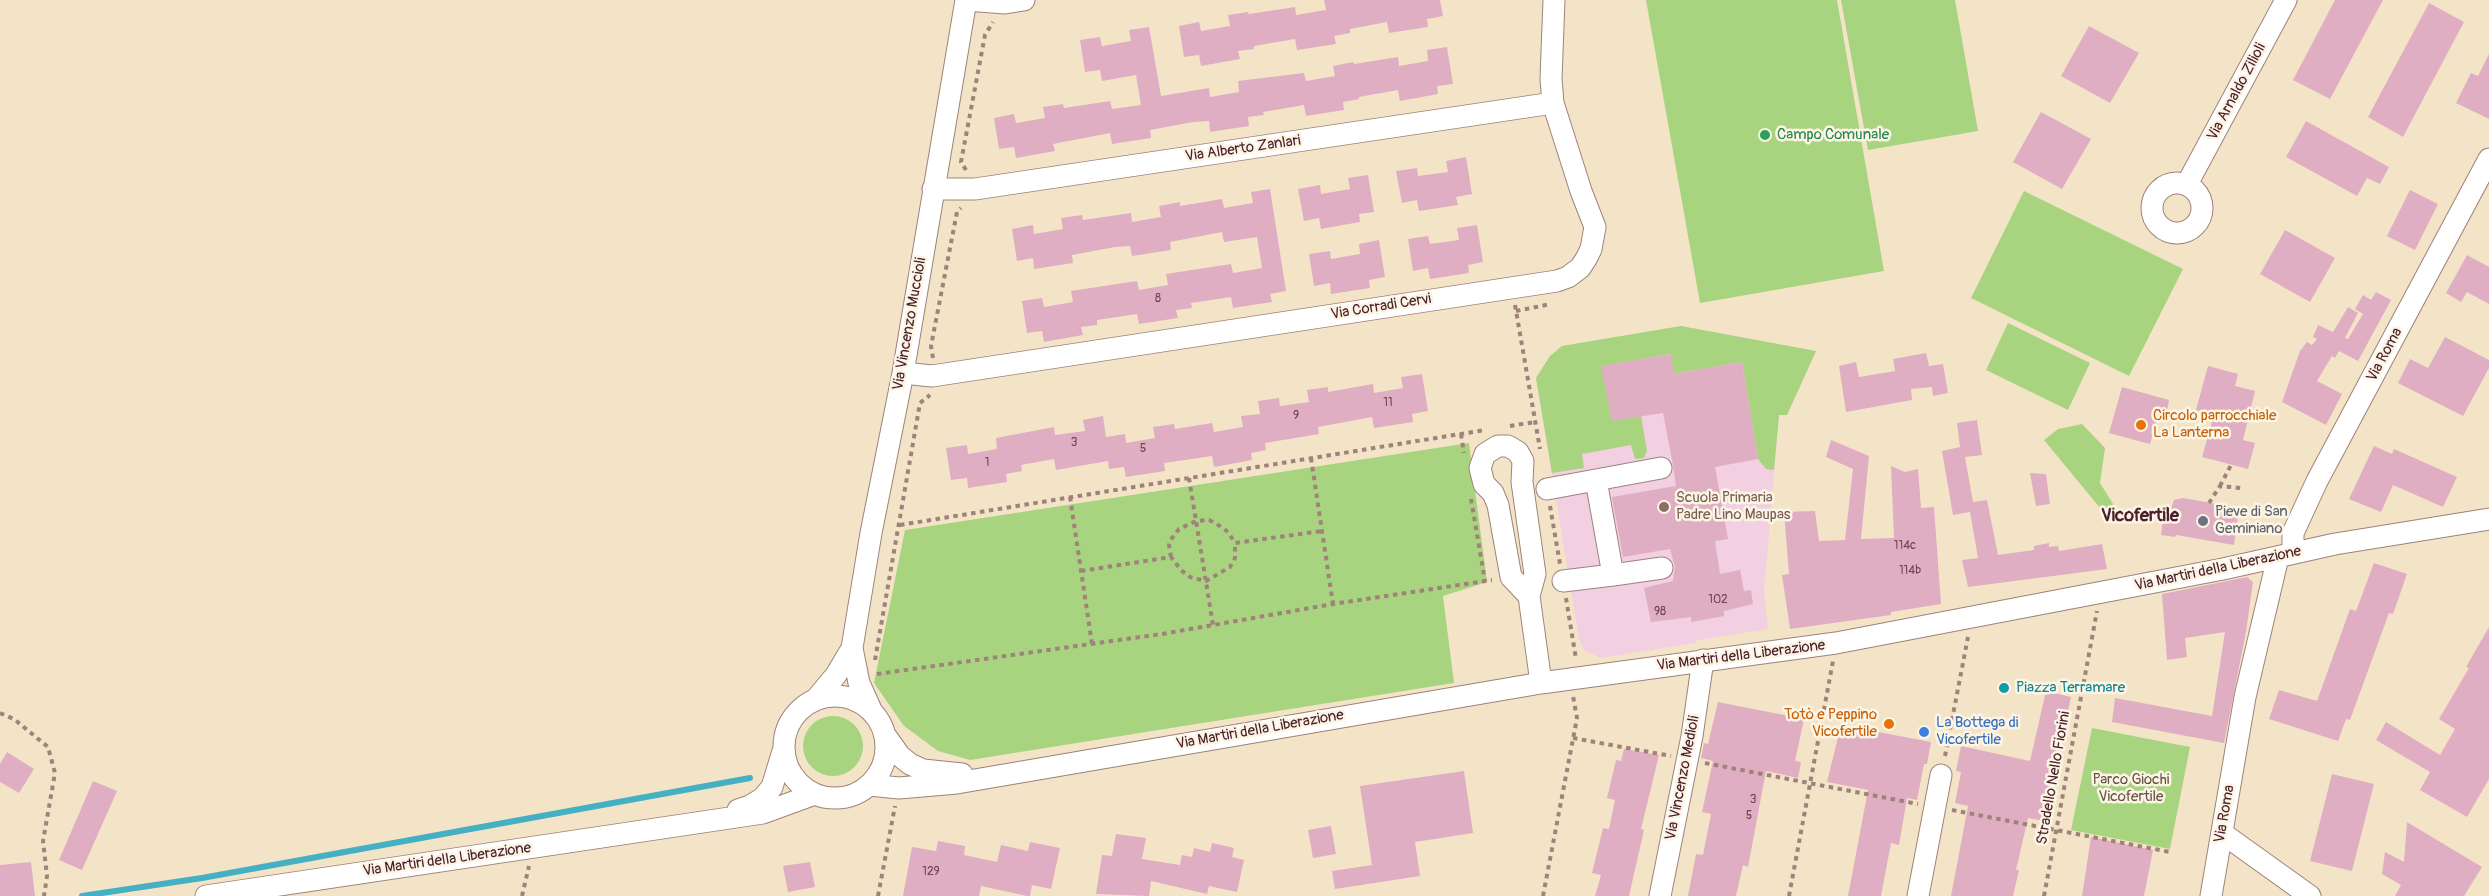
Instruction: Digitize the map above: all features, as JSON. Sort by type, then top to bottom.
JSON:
[{"type":"street","points":[[966,0],[1005,3],[1024,0]]},
{"type":"street","name":"Via Vincenzo Muccioli","points":[[852,648],[871,533],[903,373],[966,0]]},
{"type":"street","name":"Via Corradi Cervi","points":[[903,373],[932,376],[1557,281],[1568,277],[1580,268],[1586,259],[1591,249],[1595,227],[1553,103],[1551,79],[1554,0]]},
{"type":"street","name":"Via Arnaldo Zilioli","points":[[2187,184],[2286,0]]},
{"type":"street","name":"Via Alberto Zanlari","points":[[933,189],[975,189],[1553,103]]},
{"type":"street","name":"Via Roma","points":[[2211,896],[2245,697],[2293,533],[2317,481],[2489,159]]},
{"type":"street","points":[[1528,596],[1511,577],[1498,505],[1494,493],[1484,484],[1480,468],[1485,454],[1498,446],[1508,446],[1518,452],[1524,461],[1522,482],[1535,574],[1528,596],[1541,683]]},
{"type":"street","points":[[1547,489],[1661,468]]},
{"type":"street","points":[[1596,480],[1613,575]]},
{"type":"street","name":"Via Martiri della Liberazione","points":[[206,896],[764,813],[814,794],[829,798],[843,798],[869,785],[899,788],[957,783],[1541,683],[1836,643],[2100,593],[2336,544],[2489,519]]},
{"type":"street","points":[[1562,574],[1613,575],[1662,568]]},
{"type":"street","name":"Via Martiri della Liberazione","points":[[689,824],[750,806],[763,798],[772,787],[791,719],[802,707],[816,699],[836,675],[852,648]]},
{"type":"street","name":"Via Martiri della Liberazione","points":[[852,648],[859,683],[872,712],[900,756],[923,770],[989,776]]},
{"type":"street","name":"Via Vincenzo Medioli","points":[[1660,896],[1688,759],[1703,660]]},
{"type":"street","points":[[816,699],[831,696],[846,697],[861,703],[872,712]]},
{"type":"street","points":[[869,785],[878,775],[884,762],[885,735]]},
{"type":"street","points":[[783,750],[792,777],[814,794]]},
{"type":"street","points":[[1918,896],[1941,775]]},
{"type":"street","points":[[2222,833],[2310,896]]},
{"type":"path","points":[[874,663],[920,403]]},
{"type":"path","points":[[1503,428],[1535,422]]},
{"type":"path","points":[[900,525],[1493,429]]},
{"type":"path","points":[[1461,434],[1466,465]]},
{"type":"path","points":[[1311,458],[1333,604]]},
{"type":"path","points":[[2209,503],[2231,465]]},
{"type":"path","points":[[1189,478],[1213,625]]},
{"type":"path","points":[[2220,486],[2241,488]]},
{"type":"path","points":[[1470,488],[1485,581]]},
{"type":"path","points":[[1070,497],[1092,644]]},
{"type":"path","points":[[1209,520],[1228,532],[1235,543],[1235,558],[1230,567],[1206,581],[1190,577],[1181,570],[1171,557],[1169,544],[1179,529],[1196,521],[1209,520]]},
{"type":"path","points":[[1235,543],[1322,531]]},
{"type":"path","points":[[1082,571],[1171,557]]},
{"type":"path","points":[[1535,574],[1562,574]]},
{"type":"path","points":[[872,675],[1092,644],[1511,577]]},
{"type":"path","name":"Stradello Nello Fiorini","points":[[2044,896],[2100,593]]},
{"type":"path","points":[[1941,775],[1972,617]]},
{"type":"path","points":[[1789,896],[1836,643]]},
{"type":"path","points":[[1543,896],[1577,718],[1570,679]]},
{"type":"path","points":[[0,713],[14,719],[48,747],[55,773],[43,841],[47,876],[44,896]]},
{"type":"path","points":[[1574,738],[2169,852]]},
{"type":"path","points":[[878,896],[899,788]]},
{"type":"path","points":[[522,896],[533,847]]},
{"type":"shaded area","name":"Scuola Primaria Padre Lino Maupas","points":[[1681,326],[1816,351],[1787,415],[1779,415],[1764,592],[1768,629],[1601,658],[1585,651],[1579,639],[1536,378],[1550,356],[1562,346]]},
{"type":"green space","name":"Campo Comunale","points":[[1646,0],[1837,0],[1884,271],[1700,303]]},
{"type":"green space","points":[[1841,0],[1955,0],[1978,131],[1868,150]]},
{"type":"green space","points":[[2024,191],[2183,269],[2129,376],[1971,298]]},
{"type":"green space","points":[[2008,323],[2090,363],[2068,410],[1986,370]]},
{"type":"green space","points":[[1681,326],[1816,351],[1787,415],[1779,415],[1774,470],[1766,469],[1758,459],[1742,362],[1674,374],[1670,354],[1602,366],[1612,421],[1641,416],[1647,451],[1644,458],[1635,459],[1631,445],[1582,454],[1584,468],[1552,473],[1536,378],[1550,356],[1562,346]]},
{"type":"green space","points":[[2082,424],[2105,448],[2100,483],[2115,507],[2105,514],[2044,440],[2058,429]]},
{"type":"green space","points":[[1469,443],[1487,582],[1443,596],[1454,683],[970,760],[938,751],[904,726],[874,683],[905,530]]},
{"type":"green space","points":[[827,716],[839,716],[850,721],[858,729],[863,746],[861,758],[850,771],[839,776],[827,776],[816,771],[808,763],[803,752],[803,740],[808,729],[816,721]]},
{"type":"green space","name":"Parco Giochi Vicofertile","points":[[2092,728],[2190,747],[2170,849],[2071,830]]},
{"type":"building","points":[[1324,0],[1440,0],[1443,16],[1427,19],[1428,27],[1389,33],[1387,22],[1350,29],[1350,33],[1334,36],[1336,44],[1297,50],[1295,39],[1254,46],[1254,49],[1238,51],[1240,59],[1201,66],[1199,55],[1184,57],[1179,26],[1199,22],[1201,31],[1230,26],[1228,15],[1295,7],[1296,15],[1326,10]]},
{"type":"building","points":[[2335,0],[2383,0],[2330,99],[2293,80]]},
{"type":"building","points":[[2429,3],[2464,22],[2403,137],[2368,117]]},
{"type":"building","points":[[2089,26],[2139,53],[2110,103],[2061,76]]},
{"type":"building","points":[[1149,27],[1161,96],[1209,88],[1210,97],[1239,92],[1238,81],[1304,73],[1306,81],[1335,76],[1333,66],[1353,62],[1354,64],[1398,57],[1399,66],[1428,61],[1427,50],[1447,47],[1453,84],[1437,86],[1438,94],[1400,101],[1398,90],[1359,97],[1359,99],[1343,102],[1344,110],[1306,116],[1304,105],[1263,112],[1264,115],[1248,117],[1249,126],[1210,132],[1209,121],[1193,122],[1150,130],[1151,138],[1112,144],[1110,133],[1053,144],[1055,151],[1016,158],[1014,147],[999,149],[994,118],[1014,114],[1016,123],[1045,118],[1043,107],[1063,104],[1064,108],[1110,101],[1112,109],[1141,105],[1136,75],[1102,81],[1100,70],[1085,72],[1080,40],[1100,37],[1102,46],[1131,41],[1129,30]]},
{"type":"building","points":[[2489,54],[2489,119],[2456,103],[2471,73],[2478,76]]},
{"type":"building","points":[[2041,112],[2091,139],[2062,189],[2013,162]]},
{"type":"building","points":[[2306,121],[2389,167],[2380,184],[2367,178],[2357,196],[2286,157]]},
{"type":"building","points":[[1466,157],[1472,194],[1456,197],[1458,205],[1419,211],[1417,200],[1402,203],[1396,171],[1417,168],[1418,176],[1448,172],[1446,161]]},
{"type":"building","points":[[1368,175],[1374,212],[1359,214],[1360,222],[1321,229],[1319,218],[1304,221],[1298,189],[1320,185],[1321,194],[1350,189],[1348,178]]},
{"type":"building","points":[[1270,189],[1286,291],[1270,294],[1272,302],[1233,308],[1231,297],[1191,303],[1192,308],[1176,310],[1178,318],[1139,324],[1137,314],[1097,320],[1097,325],[1081,327],[1083,335],[1044,342],[1042,331],[1027,333],[1022,301],[1042,298],[1044,307],[1073,302],[1071,291],[1137,281],[1139,290],[1168,285],[1166,274],[1231,264],[1233,273],[1262,268],[1257,237],[1224,242],[1222,232],[1170,242],[1171,250],[1132,256],[1130,246],[1115,247],[1072,255],[1073,263],[1034,269],[1033,258],[1017,261],[1012,229],[1033,225],[1034,234],[1063,229],[1061,218],[1082,215],[1083,220],[1131,213],[1132,222],[1161,217],[1159,206],[1180,202],[1180,206],[1222,199],[1224,208],[1253,203],[1251,192]]},
{"type":"building","points":[[2410,190],[2438,204],[2415,250],[2387,236]]},
{"type":"building","points":[[1477,225],[1483,262],[1468,265],[1469,273],[1430,279],[1428,268],[1413,271],[1408,239],[1428,236],[1430,244],[1459,240],[1457,228]]},
{"type":"building","points":[[2285,230],[2335,258],[2310,302],[2260,274]]},
{"type":"building","points":[[1379,240],[1385,277],[1369,280],[1370,288],[1331,294],[1330,283],[1314,286],[1309,254],[1330,251],[1331,259],[1360,254],[1359,244]]},
{"type":"building","points":[[2467,255],[2489,267],[2489,304],[2467,292],[2461,302],[2446,293]]},
{"type":"building","points":[[2376,292],[2391,300],[2358,361],[2339,351],[2335,358],[2332,356],[2317,381],[2342,394],[2326,425],[2282,402],[2300,351],[2307,342],[2312,345],[2317,339],[2313,337],[2318,325],[2333,332],[2348,307],[2358,313],[2345,338],[2348,339],[2363,314],[2355,309],[2363,295],[2371,300]]},
{"type":"building","points":[[2445,337],[2489,360],[2489,368],[2463,416],[2398,383],[2410,359],[2428,368]]},
{"type":"building","points":[[1926,353],[1929,366],[1943,364],[1948,393],[1933,396],[1932,387],[1911,389],[1912,400],[1846,412],[1839,366],[1856,362],[1859,377],[1895,371],[1893,359]]},
{"type":"building","points":[[1671,354],[1674,374],[1742,362],[1758,459],[1715,467],[1728,539],[1715,541],[1720,574],[1740,570],[1744,591],[1751,590],[1753,604],[1724,611],[1724,616],[1691,622],[1691,617],[1651,622],[1644,588],[1673,581],[1675,567],[1670,549],[1623,557],[1612,497],[1676,486],[1663,413],[1612,421],[1601,366]]},
{"type":"building","points":[[2208,366],[2238,374],[2235,386],[2255,391],[2243,440],[2255,443],[2248,469],[2202,457],[2214,415],[2196,410]]},
{"type":"building","points":[[1422,374],[1428,411],[1412,414],[1413,422],[1374,428],[1372,417],[1318,427],[1319,434],[1265,443],[1266,450],[1251,453],[1252,460],[1214,467],[1212,456],[1164,463],[1165,471],[1126,477],[1124,467],[1109,469],[1108,461],[1056,470],[1054,459],[1021,465],[1022,471],[1006,474],[1007,482],[968,488],[967,478],[951,480],[946,448],[967,445],[968,454],[997,449],[996,438],[1054,427],[1055,435],[1085,431],[1083,420],[1103,416],[1106,437],[1125,434],[1126,443],[1155,438],[1153,427],[1174,424],[1175,429],[1212,423],[1214,432],[1243,427],[1241,416],[1260,414],[1258,401],[1279,398],[1280,406],[1309,402],[1307,390],[1328,387],[1328,392],[1373,384],[1374,393],[1403,388],[1401,377]]},
{"type":"building","points":[[2122,387],[2169,400],[2166,415],[2159,413],[2150,444],[2109,433]]},
{"type":"building","points":[[1977,420],[1982,455],[1965,457],[1973,502],[1987,500],[1998,555],[2034,550],[2034,546],[2049,543],[2049,547],[2058,546],[2059,551],[2102,544],[2107,569],[1968,587],[1962,560],[1978,558],[1970,512],[1953,515],[1942,451],[1960,447],[1957,423]]},
{"type":"building","points":[[1831,440],[1869,456],[1861,539],[1894,538],[1891,466],[1905,472],[1918,469],[1921,508],[1934,507],[1941,604],[1891,612],[1891,615],[1790,629],[1782,575],[1789,574],[1784,512],[1815,511],[1819,541],[1845,540],[1853,469],[1826,457]]},
{"type":"building","points":[[2374,446],[2392,454],[2394,449],[2457,477],[2443,507],[2393,485],[2381,512],[2349,499]]},
{"type":"building","points":[[2030,473],[2046,474],[2050,504],[2036,506]]},
{"type":"building","name":"Pieve di San Geminiano","points":[[2183,498],[2239,508],[2234,545],[2176,535],[2175,537],[2161,535],[2163,520],[2174,500]]},
{"type":"building","points":[[2374,563],[2407,574],[2393,614],[2389,613],[2350,720],[2346,719],[2338,741],[2269,719],[2279,690],[2317,701],[2350,609],[2356,611]]},
{"type":"building","points":[[2247,577],[2253,582],[2246,632],[2224,743],[2112,722],[2115,698],[2212,716],[2225,632],[2185,638],[2187,657],[2167,660],[2162,594]]},
{"type":"building","points":[[2489,627],[2489,779],[2467,817],[2420,790],[2430,772],[2376,740],[2386,722],[2440,755],[2455,729],[2439,719],[2469,668],[2466,667]]},
{"type":"building","points":[[2046,691],[2071,697],[2044,821],[2028,818],[2016,870],[2019,870],[2013,896],[1951,896],[1968,806],[1955,803],[1961,772],[1956,771],[1961,746],[2030,761]]},
{"type":"building","points":[[1718,702],[1804,719],[1795,761],[1801,762],[1798,778],[1766,771],[1748,867],[1743,865],[1736,896],[1688,896],[1696,854],[1703,855],[1711,814],[1702,812],[1713,761],[1701,758],[1704,743],[1708,744]]},
{"type":"building","points":[[1841,725],[1931,742],[1917,800],[1907,798],[1899,845],[1891,843],[1881,896],[1848,896],[1868,790],[1827,782]]},
{"type":"building","points":[[1624,749],[1659,755],[1641,829],[1644,830],[1629,896],[1595,896],[1601,875],[1592,873],[1603,828],[1609,829],[1615,800],[1607,798],[1616,760],[1621,761]]},
{"type":"building","points":[[7,752],[34,769],[19,793],[0,782],[0,764]]},
{"type":"building","points":[[1464,771],[1473,833],[1415,842],[1420,876],[1335,889],[1332,871],[1372,865],[1360,786]]},
{"type":"building","points":[[2332,774],[2374,784],[2352,871],[2310,861]]},
{"type":"building","points":[[93,781],[117,791],[82,870],[59,860]]},
{"type":"building","points":[[2407,822],[2482,867],[2464,896],[2395,896],[2401,885],[2382,874],[2385,852],[2404,862]]},
{"type":"building","points":[[1331,826],[1336,854],[1313,858],[1308,830]]},
{"type":"building","points":[[1116,834],[1146,838],[1142,859],[1180,865],[1182,855],[1192,857],[1194,848],[1210,852],[1212,843],[1234,848],[1232,857],[1244,860],[1237,892],[1209,886],[1207,894],[1151,881],[1149,896],[1096,894],[1102,855],[1112,856]]},
{"type":"building","points":[[2091,837],[2153,850],[2144,896],[2082,896]]},
{"type":"building","points":[[938,841],[965,846],[964,855],[997,862],[1001,845],[1028,851],[1030,842],[1060,848],[1051,889],[1032,885],[1030,896],[1027,896],[981,886],[979,896],[903,896],[912,847],[936,851]]},
{"type":"building","points":[[31,862],[35,896],[0,896],[0,865]]},
{"type":"building","points":[[810,862],[815,887],[788,892],[783,866]]},
{"type":"waterway","points":[[82,896],[202,878],[750,778]]},
{"type":"place","name":"Campo Comunale","points":[[1765,135]]},
{"type":"place","name":"Circolo parrocchiale La Lanterna","points":[[2141,425]]},
{"type":"place","name":"Scuola Primaria Padre Lino Maupas","points":[[1664,507]]},
{"type":"place","name":"Pieve di San Geminiano","points":[[2203,521]]},
{"type":"place","name":"Piazza Terramare","points":[[2004,688]]},
{"type":"place","name":"Totò e Peppino Vicofertile","points":[[1889,724]]},
{"type":"place","name":"La Bottega di Vicofertile","points":[[1924,732]]},
{"type":"district","name":"Vicofertile","points":[[2140,516]]}]
